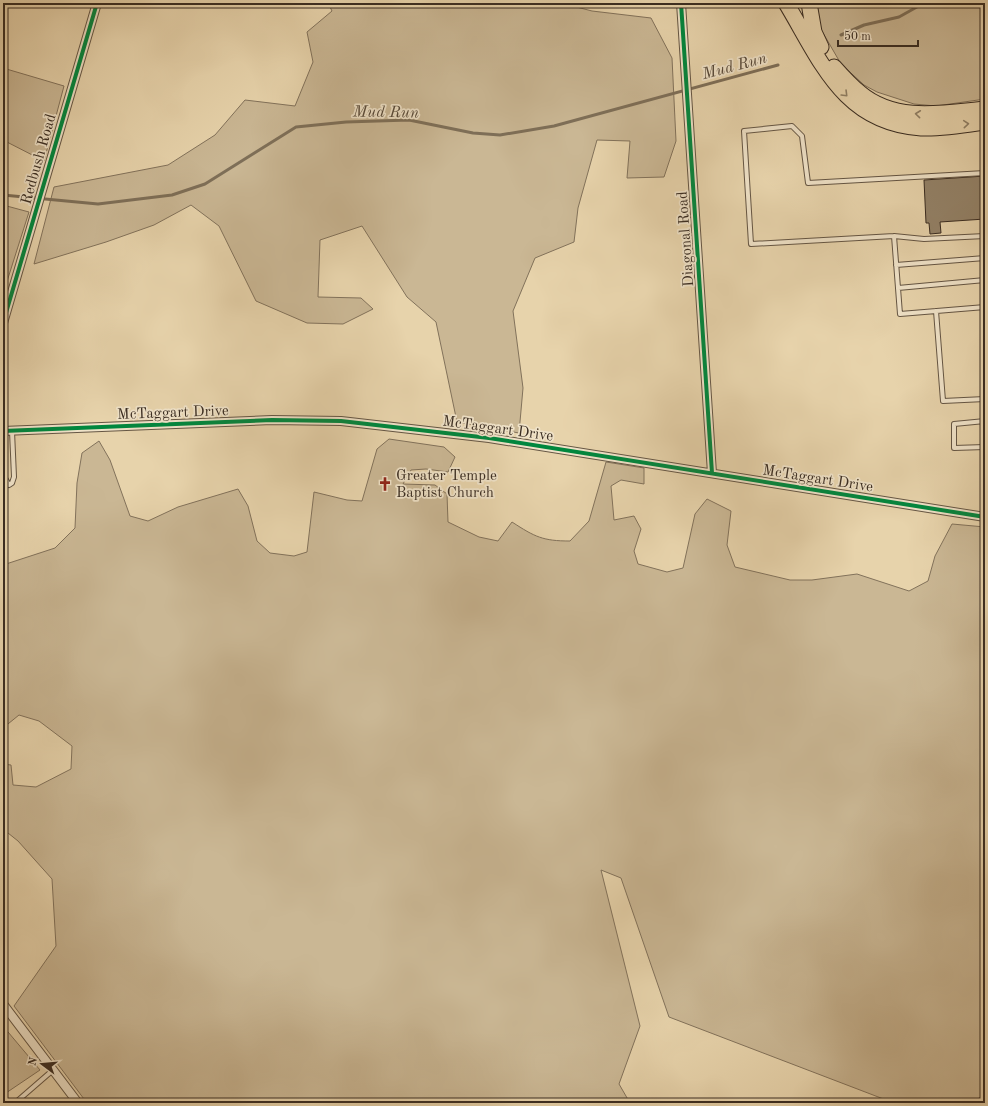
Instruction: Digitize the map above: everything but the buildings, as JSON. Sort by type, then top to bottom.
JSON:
[{"type":"highway","points":[[786,3],[827,74],[853,102],[871,115],[893,123],[922,128],[985,122]]},
{"type":"highway","points":[[809,3],[814,32],[823,52],[844,78],[867,98],[881,106],[921,115],[940,115],[985,109]]},
{"type":"street","name":"Redbush Road","points":[[3,323],[97,3]]},
{"type":"street","name":"Diagonal Road","points":[[681,3],[712,473]]},
{"type":"street","name":"McTaggart Drive","points":[[3,431],[272,420],[321,420],[489,438],[985,517]]},
{"type":"street","points":[[3,1004],[78,1103]]},
{"type":"lane","points":[[985,173],[808,183],[802,136],[792,126],[744,132],[751,244],[894,236],[924,239],[985,236]]},
{"type":"lane","points":[[894,236],[900,314],[985,307]]},
{"type":"lane","points":[[896,265],[985,258]]},
{"type":"lane","points":[[898,288],[985,280]]},
{"type":"lane","points":[[936,311],[943,401],[985,399]]},
{"type":"lane","points":[[985,421],[954,424],[954,448],[985,447]]},
{"type":"lane","points":[[3,431],[5,478],[9,485],[12,483],[14,477],[12,430]]},
{"type":"lane","points":[[15,1103],[53,1070]]},
{"type":"shaded area","points":[[328,3],[561,3],[592,11],[651,18],[672,58],[676,141],[664,177],[627,178],[630,141],[597,140],[578,208],[574,242],[535,258],[513,311],[523,388],[519,433],[457,422],[436,322],[407,297],[362,226],[320,240],[318,297],[361,298],[373,309],[343,324],[307,323],[256,301],[219,226],[191,205],[154,225],[106,242],[34,264],[54,187],[168,165],[215,135],[245,100],[295,106],[313,62],[307,32],[332,11]]},
{"type":"shaded area","points":[[815,3],[985,3],[985,99],[936,106],[914,104],[877,92],[864,85],[841,64],[819,26]]},
{"type":"shaded area","points":[[3,68],[64,86],[44,161],[3,140]]},
{"type":"shaded area","points":[[3,205],[29,212],[3,294]]},
{"type":"shaded area","points":[[389,439],[444,447],[455,457],[448,472],[426,469],[411,470],[403,484],[435,485],[447,494],[448,522],[479,537],[498,541],[512,522],[533,535],[546,539],[570,541],[589,521],[606,462],[644,468],[644,484],[621,480],[611,486],[614,520],[634,516],[641,529],[634,551],[638,564],[667,572],[683,568],[695,514],[707,499],[731,511],[727,545],[735,567],[790,580],[812,580],[857,574],[909,591],[928,581],[935,556],[952,524],[985,527],[985,1093],[973,1103],[894,1103],[669,1017],[621,878],[601,870],[640,1026],[619,1084],[630,1103],[87,1103],[14,1006],[56,946],[52,879],[18,841],[3,829],[3,764],[11,765],[13,785],[36,787],[71,769],[72,746],[39,721],[19,715],[3,728],[3,565],[55,548],[75,528],[77,483],[82,453],[99,441],[110,460],[130,516],[148,521],[178,507],[238,489],[248,506],[257,541],[270,553],[294,556],[307,552],[314,492],[347,500],[362,501],[377,449]]},
{"type":"shaded area","points":[[3,1026],[40,1070],[3,1095]]},
{"type":"waterway","name":"Mud Run","points":[[841,35],[864,25],[899,17],[924,3]]},
{"type":"waterway","name":"Mud Run","points":[[3,195],[98,204],[172,195],[205,184],[296,127],[346,122],[409,120],[473,133],[500,135],[554,126],[778,65]]},
{"type":"cycle path","points":[[3,323],[97,3]]},
{"type":"cycle path","points":[[681,3],[712,473]]},
{"type":"cycle path","points":[[3,431],[272,420],[341,421],[489,438],[985,517]]},
{"type":"place","name":"Greater Temple Baptist Church","points":[[385,484]]}]
